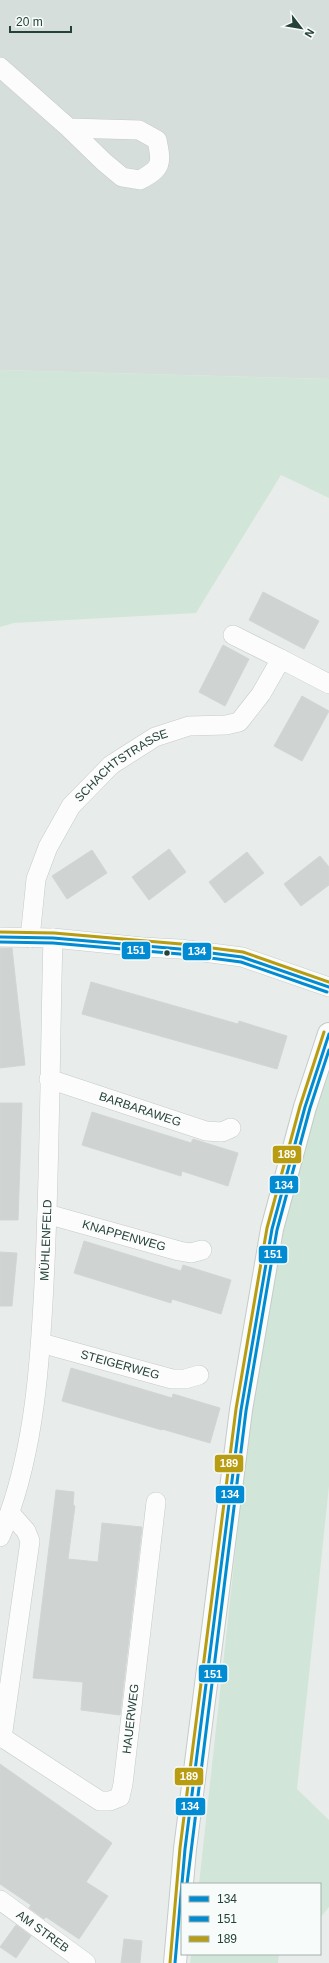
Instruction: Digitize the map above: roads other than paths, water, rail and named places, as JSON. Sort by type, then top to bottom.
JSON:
[{"type":"main road","points":[[182,1883],[185,1849],[241,1410],[272,1229],[305,1107],[329,1034]]},
{"type":"main road","points":[[175,1963],[181,1895]]},
{"type":"street","points":[[0,67],[69,128]]},
{"type":"street","points":[[233,635],[329,684]]},
{"type":"street","name":"SCHACHTSTRASSE","points":[[30,938],[36,879],[48,847],[71,806],[111,765],[155,737],[189,726],[226,725],[239,722],[261,694],[281,659]]},
{"type":"street","points":[[0,937],[53,938],[142,948],[180,949],[242,957],[329,987]]},
{"type":"street","name":"MÜHLENFELD","points":[[0,1537],[10,1513],[26,1456],[41,1343],[47,1214],[53,938]]},
{"type":"street","name":"BARBARAWEG","points":[[49,1079],[206,1130],[222,1132],[231,1128]]},
{"type":"street","name":"KNAPPENWEG","points":[[47,1214],[179,1251],[191,1253],[202,1250]]},
{"type":"street","name":"STEIGERWEG","points":[[41,1343],[172,1379],[199,1375]]},
{"type":"street","name":"HAUERWEG","points":[[1,1737],[100,1801],[120,1797],[124,1776],[156,1502]]},
{"type":"street","points":[[1,1737],[30,1541],[26,1531],[10,1513]]},
{"type":"street","name":"AM STREB","points":[[0,1900],[86,1963]]}]
